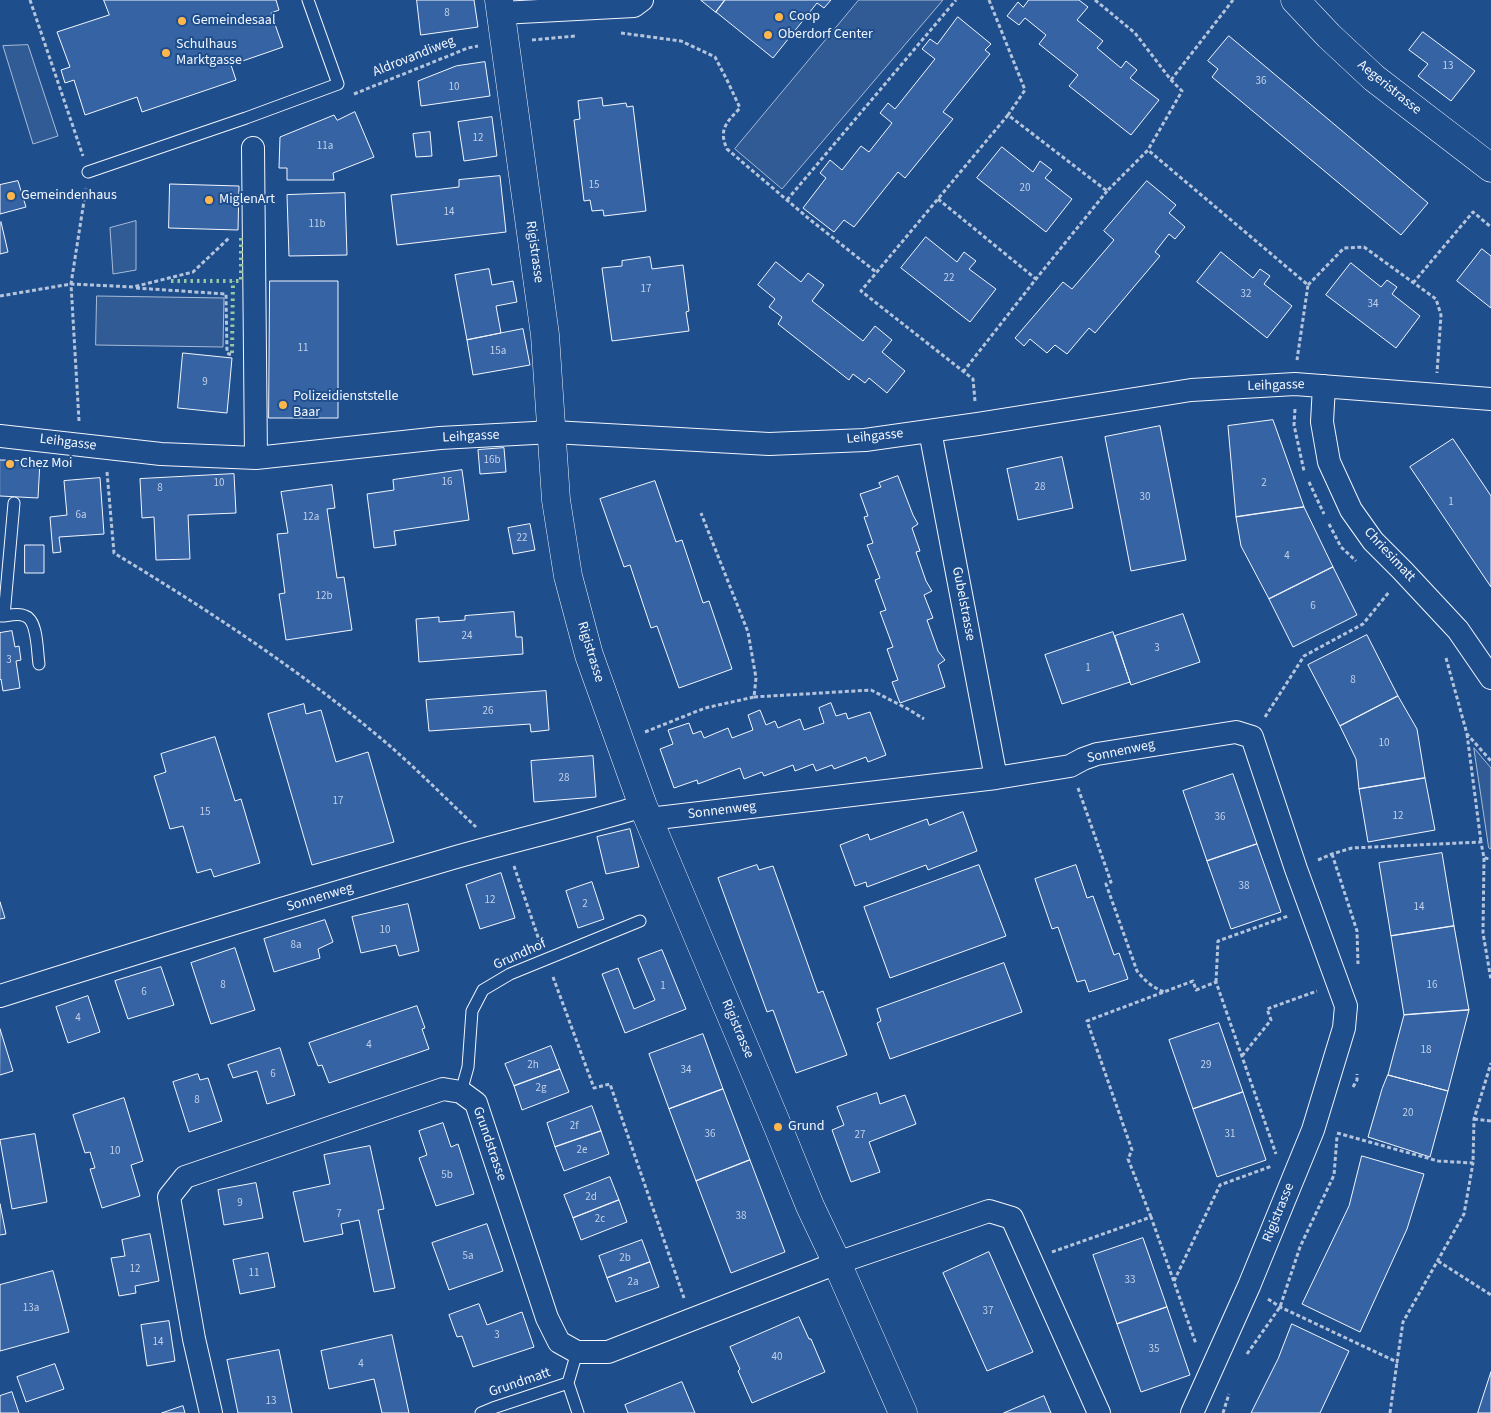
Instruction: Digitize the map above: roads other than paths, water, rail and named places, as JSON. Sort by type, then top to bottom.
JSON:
[{"type":"street","points":[[500,6],[634,6],[642,0]]},
{"type":"street","name":"Aegeristrasse","points":[[1295,0],[1329,36],[1374,78],[1491,168]]},
{"type":"street","name":"Rigistrasse","points":[[500,6],[545,336],[553,432],[556,500],[568,576],[589,655],[618,740],[646,813],[810,1206],[903,1413]]},
{"type":"street","points":[[253,148],[256,458]]},
{"type":"street","name":"Leihgasse","points":[[0,436],[161,454],[256,458],[440,438],[553,432],[769,444],[865,440],[1191,390],[1295,384],[1491,399]]},
{"type":"street","name":"Chriesimatt","points":[[1324,386],[1322,422],[1329,462],[1351,510],[1373,541],[1458,630],[1491,678]]},
{"type":"street","name":"Gubelstrasse","points":[[930,431],[996,778]]},
{"type":"street","name":"Sonnenweg","points":[[0,996],[174,941],[497,846],[646,813],[996,778],[1070,766],[1097,754],[1236,732],[1252,737],[1296,869],[1346,1006]]},
{"type":"street","name":"Rigistrasse","points":[[1192,1413],[1249,1286],[1313,1130],[1344,1028],[1346,1006]]},
{"type":"street","name":"Grundstrasse","points":[[211,1413],[194,1338],[169,1197],[185,1177],[443,1089],[461,1092],[476,1103],[547,1318],[559,1342],[576,1352]]},
{"type":"street","points":[[576,1352],[608,1352],[837,1263],[989,1211],[1012,1218],[1100,1413]]},
{"type":"lane","points":[[88,172],[246,118],[338,84],[308,0]]},
{"type":"lane","points":[[14,503],[2,616],[22,615],[27,616],[31,620],[39,664]]},
{"type":"lane","name":"Grundhof","points":[[461,1092],[468,1067],[472,1011],[483,990],[510,974],[640,921]]},
{"type":"lane","name":"Grundmatt","points":[[576,1352],[568,1383],[578,1413]]},
{"type":"lane","name":"Grundmatt","points":[[481,1413],[568,1383]]},
{"type":"place","name":"Coop","points":[[779,17]]},
{"type":"place","name":"Gemeindesaal","points":[[182,21]]},
{"type":"place","name":"Oberdorf Center","points":[[768,35]]},
{"type":"place","name":"Schulhaus Marktgasse","points":[[166,53]]},
{"type":"place","name":"Gemeindenhaus","points":[[11,196]]},
{"type":"place","name":"MiglenArt","points":[[209,200]]},
{"type":"place","name":"Polizeidienststelle Baar","points":[[283,405]]},
{"type":"place","name":"Chez Moi","points":[[10,464]]},
{"type":"place","name":"Grund","points":[[778,1127]]}]
